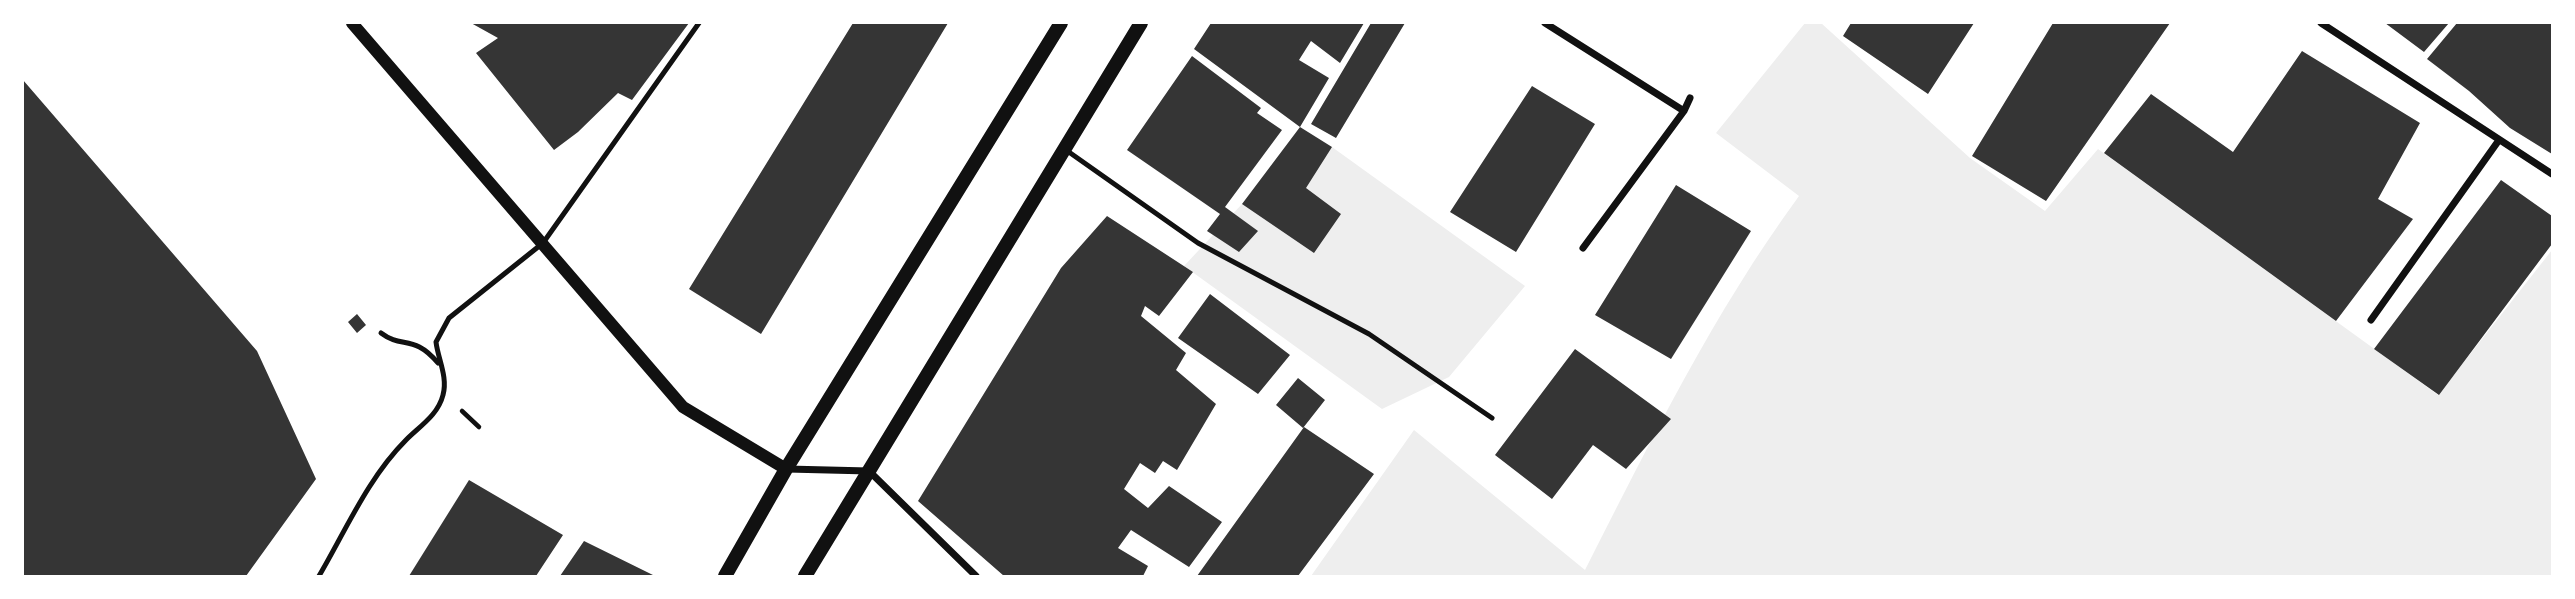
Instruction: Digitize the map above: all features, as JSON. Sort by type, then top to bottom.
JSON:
[{"type":"main road","points":[[724,576],[786,469],[1061,23]]},
{"type":"main road","points":[[805,576],[1141,23]]},
{"type":"street","points":[[352,23],[683,407],[786,469],[869,471],[976,576]]},
{"type":"street","points":[[1545,23],[1684,111]]},
{"type":"street","points":[[2321,23],[2552,174]]},
{"type":"street","points":[[1583,248],[1684,111],[1690,97]]},
{"type":"street","points":[[2371,320],[2499,140]]},
{"type":"lane","points":[[319,576],[381,468],[431,417],[439,405],[444,393],[444,378],[436,342],[449,318],[543,243],[699,23]]},
{"type":"lane","points":[[1063,149],[1198,243],[1369,334],[1492,418]]},
{"type":"lane","points":[[381,333],[425,348],[441,366]]},
{"type":"shaded area","points":[[1805,23],[1821,23],[1970,158],[2045,211],[2098,149],[2438,395],[2552,250],[2552,576],[1311,576],[1414,430],[1585,570],[1684,379],[1739,285],[1799,196],[1716,133]]},
{"type":"shaded area","points":[[1332,147],[1525,286],[1449,377],[1382,409],[1184,266],[1242,204]]},
{"type":"building","points":[[471,23],[689,23],[632,100],[618,93],[578,132],[554,150],[476,53],[498,38]]},
{"type":"building","points":[[853,23],[948,23],[761,334],[689,289]]},
{"type":"building","points":[[1211,23],[1364,23],[1340,63],[1311,41],[1299,60],[1329,78],[1300,127],[1194,49]]},
{"type":"building","points":[[1371,23],[1405,23],[1336,138],[1311,124]]},
{"type":"building","points":[[1851,23],[1974,23],[1928,94],[1843,36]]},
{"type":"building","points":[[2053,23],[2170,23],[2046,201],[1972,156]]},
{"type":"building","points":[[2385,23],[2449,23],[2424,52]]},
{"type":"building","points":[[2457,23],[2552,23],[2552,154],[2510,128],[2469,91],[2427,59]]},
{"type":"building","points":[[2302,51],[2420,123],[2378,199],[2413,219],[2336,321],[2104,153],[2151,94],[2233,152]]},
{"type":"building","points":[[1192,56],[1261,108],[1257,113],[1282,130],[1225,207],[1258,231],[1239,252],[1207,231],[1220,214],[1127,150]]},
{"type":"building","points":[[23,80],[257,351],[316,479],[246,576],[23,576]]},
{"type":"building","points":[[1532,86],[1595,124],[1516,252],[1450,212]]},
{"type":"building","points":[[1300,127],[1332,147],[1306,188],[1341,214],[1314,253],[1242,204]]},
{"type":"building","points":[[2501,180],[2552,216],[2552,244],[2439,395],[2374,349]]},
{"type":"building","points":[[1676,185],[1751,231],[1671,359],[1595,315]]},
{"type":"building","points":[[1107,216],[1193,272],[1159,316],[1145,306],[1141,316],[1186,353],[1176,370],[1216,404],[1177,470],[1163,461],[1155,473],[1140,463],[1124,489],[1148,508],[1169,486],[1222,522],[1189,567],[1131,530],[1118,548],[1148,566],[1143,576],[1004,576],[918,501],[1061,268]]},
{"type":"building","points":[[1210,294],[1290,355],[1258,394],[1178,338]]},
{"type":"building","points":[[357,314],[366,325],[357,333],[348,322]]},
{"type":"building","points":[[1575,349],[1671,419],[1626,469],[1593,445],[1552,499],[1495,455]]},
{"type":"building","points":[[1298,378],[1325,400],[1303,428],[1276,405]]},
{"type":"building","points":[[1304,427],[1374,474],[1298,576],[1197,576]]},
{"type":"building","points":[[469,480],[563,535],[536,576],[409,576]]},
{"type":"building","points":[[584,541],[655,576],[560,576]]}]
